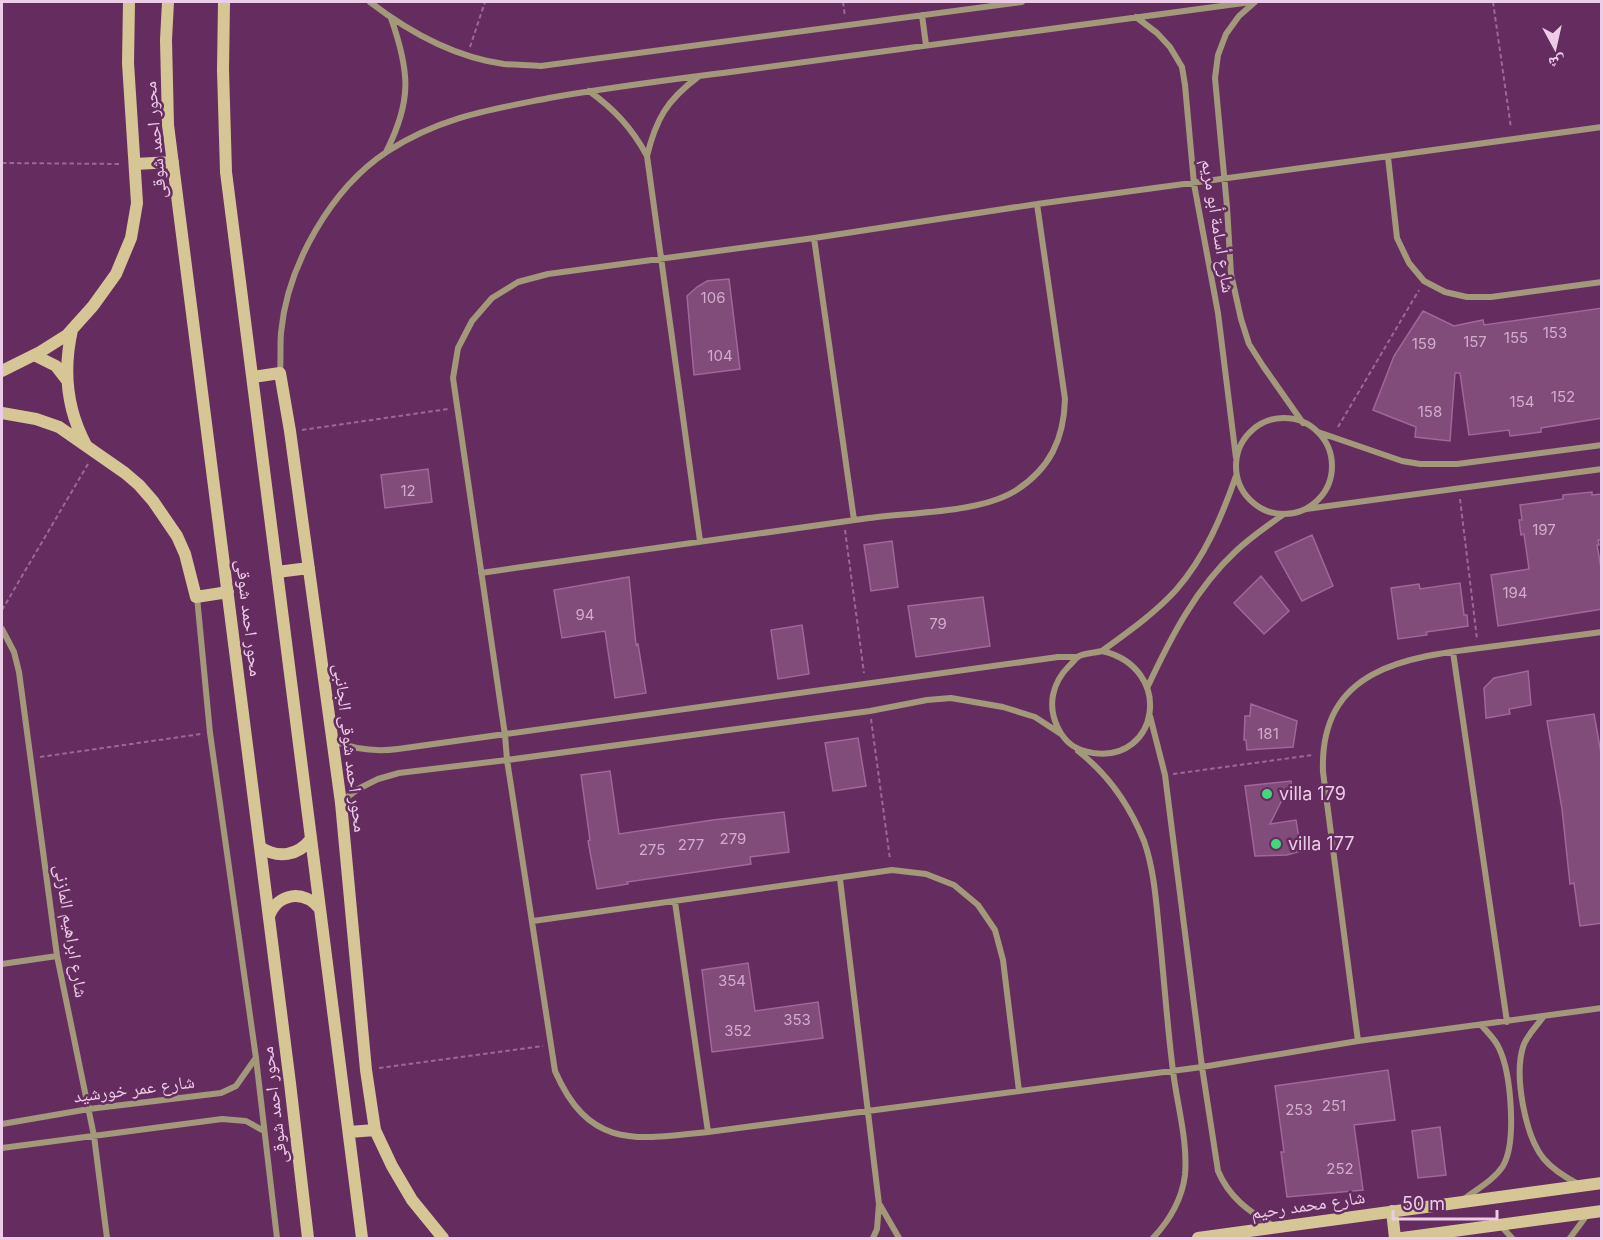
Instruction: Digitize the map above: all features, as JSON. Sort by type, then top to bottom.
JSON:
[{"type":"main road","points":[[2,371],[34,355],[72,330],[116,274],[131,238],[137,203],[128,63],[129,2]]},
{"type":"main road","name":"محور احمد شوقى","points":[[168,2],[166,39],[168,125],[308,1239]]},
{"type":"main road","name":"محور احمد شوقى","points":[[224,2],[226,172],[362,1239]]},
{"type":"main road","points":[[135,164],[173,162]]},
{"type":"main road","points":[[72,330],[66,379],[79,433],[91,448]]},
{"type":"main road","points":[[34,355],[56,366],[66,379]]},
{"type":"main road","points":[[253,377],[280,373]]},
{"type":"main road","name":"محور احمد شوقى الجانبى","points":[[280,373],[290,431],[340,803],[366,1070],[375,1130]]},
{"type":"main road","points":[[59,427],[67,418],[71,407]]},
{"type":"main road","points":[[2,413],[36,419],[59,427],[139,485],[166,520],[185,554],[196,597],[228,592]]},
{"type":"main road","points":[[277,572],[309,568]]},
{"type":"main road","points":[[260,847],[277,855],[290,854],[302,848],[311,839]]},
{"type":"main road","points":[[269,916],[281,899],[295,895],[309,899],[320,909]]},
{"type":"main road","points":[[348,1132],[375,1130],[412,1200],[443,1239]]},
{"type":"main road","name":"شارع محمد رحيم","points":[[1197,1239],[1602,1183]]},
{"type":"main road","points":[[1392,1211],[1395,1239]]},
{"type":"main road","points":[[1402,1239],[1602,1211]]},
{"type":"street","points":[[370,2],[391,18],[428,40],[467,56],[504,64],[541,66],[1022,2]]},
{"type":"street","points":[[280,373],[281,331],[290,293],[303,255],[322,219],[347,187],[386,152],[420,132],[457,117],[589,91],[1253,2]]},
{"type":"street","name":"شارع أسامة أبو مريم","points":[[1253,2],[1226,34],[1218,55],[1215,78],[1231,274],[1249,344],[1303,423]]},
{"type":"street","points":[[922,15],[926,45]]},
{"type":"street","name":"شارع أسامة أبو مريم","points":[[1135,17],[1157,33],[1170,47],[1182,67],[1194,184],[1218,313],[1236,458]]},
{"type":"street","points":[[386,152],[398,128],[406,101],[406,73],[401,45],[391,18]]},
{"type":"street","points":[[647,156],[653,132],[664,110],[680,91],[700,76]]},
{"type":"street","points":[[589,91],[623,119],[637,137],[647,156],[700,541]]},
{"type":"street","points":[[1602,127],[548,274],[518,282],[492,298],[472,321],[458,348],[453,378],[507,760],[555,1071],[566,1095],[582,1115],[604,1130],[629,1137],[655,1138],[708,1132],[1202,1067],[1358,1041],[1602,1008]]},
{"type":"street","points":[[1388,157],[1397,238],[1409,263],[1424,281],[1445,292],[1467,297],[1491,297],[1602,282]]},
{"type":"street","points":[[481,573],[844,521],[972,506],[1000,499],[1027,483],[1043,467],[1058,445],[1064,419],[1065,399],[1037,204]]},
{"type":"street","points":[[814,238],[854,520]]},
{"type":"street","points":[[332,741],[353,749],[376,752],[1058,657],[1078,657],[1101,651],[1144,621],[1177,589],[1201,555],[1221,518],[1236,476],[1236,458],[1242,442],[1254,429],[1269,421],[1286,419],[1303,423],[1317,432],[1402,461],[1439,465],[1602,445]]},
{"type":"street","points":[[1306,509],[1318,500],[1327,488],[1331,473],[1331,458],[1326,444],[1317,432]]},
{"type":"street","points":[[1236,476],[1242,491],[1253,503],[1267,511],[1284,514],[1306,509],[1602,470]]},
{"type":"street","points":[[1148,686],[1170,639],[1218,569],[1247,541],[1284,514]]},
{"type":"street","points":[[196,597],[210,733],[256,1058],[277,1239]]},
{"type":"street","name":"شارع ابراهيم المازنى","points":[[2,629],[14,652],[19,672],[57,957],[94,1136],[106,1239]]},
{"type":"street","points":[[1358,1041],[1323,772],[1322,754],[1334,713],[1349,691],[1359,682],[1394,664],[1478,648],[1602,632]]},
{"type":"street","points":[[1101,651],[1117,655],[1124,660],[1139,672],[1148,686],[1151,700],[1150,716],[1165,775],[1202,1067],[1218,1172],[1224,1185],[1250,1212],[1275,1227]]},
{"type":"street","points":[[1453,652],[1508,1022]]},
{"type":"street","points":[[1061,734],[1053,719],[1051,702],[1055,685],[1078,657]]},
{"type":"street","points":[[340,803],[368,784],[399,773],[870,711],[927,700],[951,698],[1003,707],[1035,717],[1061,734],[1096,765],[1116,788],[1130,810],[1144,842],[1154,885],[1173,1071],[1186,1155],[1185,1177],[1177,1202],[1166,1224],[1153,1239]]},
{"type":"street","points":[[1078,751],[1099,754],[1116,752],[1131,744],[1143,731],[1150,716]]},
{"type":"street","points":[[533,921],[892,870],[926,874],[954,885],[978,905],[995,930],[1003,960],[1019,1091]]},
{"type":"street","points":[[840,879],[879,1204],[877,1229],[873,1239]]},
{"type":"street","points":[[675,902],[708,1132]]},
{"type":"street","points":[[2,964],[57,957]]},
{"type":"street","points":[[1544,1017],[1523,1046],[1519,1067],[1530,1136],[1542,1158],[1553,1169],[1581,1186]]},
{"type":"street","points":[[1461,1202],[1494,1177],[1502,1168],[1509,1155],[1511,1144],[1509,1088],[1503,1059],[1495,1040],[1482,1026]]},
{"type":"street","name":"شارع عمر خورشيد","points":[[2,1124],[89,1109],[221,1093],[236,1086],[256,1058]]},
{"type":"street","points":[[2,1148],[222,1119],[246,1121],[264,1131]]},
{"type":"street","points":[[879,1204],[898,1239]]},
{"type":"street","points":[[1570,1239],[1588,1213]]},
{"type":"street","points":[[1501,1225],[1512,1239]]},
{"type":"path","points":[[467,56],[485,2]]},
{"type":"path","points":[[843,2],[846,26]]},
{"type":"path","points":[[1493,2],[1512,140]]},
{"type":"path","points":[[2,163],[135,164]]},
{"type":"path","points":[[1332,437],[1424,281]]},
{"type":"path","points":[[290,431],[456,408]]},
{"type":"path","points":[[2,610],[91,448]]},
{"type":"path","points":[[1459,490],[1478,648]]},
{"type":"path","points":[[844,521],[866,684]]},
{"type":"path","points":[[870,711],[892,870]]},
{"type":"path","points":[[32,758],[210,733]]},
{"type":"path","points":[[1165,775],[1322,754]]},
{"type":"path","points":[[366,1070],[551,1045]]},
{"type":"building","points":[[729,279],[740,369],[694,375],[687,296],[707,281]]},
{"type":"building","points":[[1602,308],[1602,418],[1541,428],[1541,432],[1510,436],[1509,430],[1469,435],[1460,373],[1455,373],[1450,441],[1415,437],[1416,427],[1373,410],[1394,356],[1423,311],[1454,326],[1483,320],[1484,325]]},
{"type":"building","points":[[428,469],[432,502],[385,508],[381,475]]},
{"type":"building","points":[[1592,492],[1592,495],[1602,494],[1602,540],[1598,540],[1599,545],[1597,545],[1602,574],[1602,609],[1498,626],[1491,575],[1529,569],[1524,534],[1521,535],[1520,505],[1563,499],[1563,495]]},
{"type":"building","points":[[1312,535],[1333,586],[1302,601],[1275,552]]},
{"type":"building","points":[[892,541],[898,587],[871,591],[864,545]]},
{"type":"building","points":[[1261,576],[1289,611],[1264,634],[1234,603]]},
{"type":"building","points":[[629,577],[636,645],[638,644],[646,693],[615,698],[605,631],[562,638],[554,590]]},
{"type":"building","points":[[1460,583],[1464,615],[1467,615],[1468,626],[1398,639],[1391,588],[1419,584],[1420,589]]},
{"type":"building","points":[[983,597],[990,646],[916,657],[908,606]]},
{"type":"building","points":[[802,625],[809,674],[778,679],[771,630]]},
{"type":"building","points":[[1528,671],[1531,705],[1509,709],[1510,714],[1486,718],[1484,688],[1494,678]]},
{"type":"building","points":[[1251,704],[1297,721],[1293,747],[1247,750],[1246,740],[1244,740],[1245,716],[1250,716]]},
{"type":"building","points":[[1594,714],[1602,759],[1602,923],[1580,926],[1574,883],[1570,884],[1562,809],[1547,721]]},
{"type":"building","points":[[858,738],[866,786],[833,791],[825,743]]},
{"type":"building","points":[[610,771],[619,834],[784,812],[789,852],[750,857],[751,864],[627,882],[628,884],[597,889],[588,841],[590,840],[581,775]]},
{"type":"building","points":[[1291,781],[1292,790],[1283,798],[1270,824],[1296,820],[1301,851],[1287,855],[1255,856],[1245,786]]},
{"type":"building","points":[[748,963],[755,1011],[818,1002],[823,1038],[712,1052],[702,970]]},
{"type":"building","points":[[1388,1070],[1395,1120],[1354,1125],[1363,1190],[1287,1197],[1281,1152],[1284,1152],[1275,1086]]},
{"type":"building","points":[[1440,1127],[1446,1175],[1418,1178],[1412,1131]]},
{"type":"place","name":"villa 179","points":[[1267,794]]},
{"type":"place","name":"villa 177","points":[[1276,844]]}]
